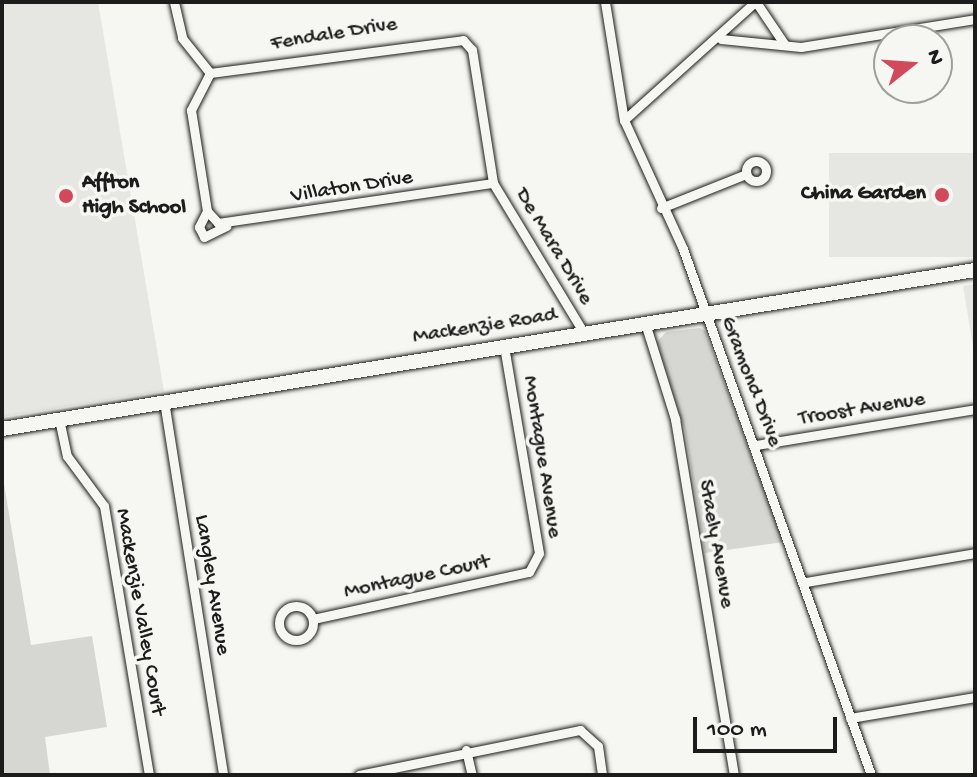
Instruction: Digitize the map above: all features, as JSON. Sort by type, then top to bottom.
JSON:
[{"type":"main road","name":"Mackenzie Road","points":[[2,429],[975,270]]},
{"type":"street","points":[[174,2],[182,38],[210,73],[191,110],[207,211],[223,225]]},
{"type":"street","name":"Gramond Drive","points":[[605,2],[624,120],[756,445],[871,775]]},
{"type":"street","points":[[624,120],[721,39],[756,2],[785,45]]},
{"type":"street","points":[[721,39],[785,45],[975,19]]},
{"type":"street","name":"Fendale Drive","points":[[210,73],[453,35],[463,40]]},
{"type":"street","name":"De Mara Drive","points":[[463,40],[472,50],[493,183],[584,333]]},
{"type":"street","points":[[661,208],[746,174]]},
{"type":"street","name":"Villaton Drive","points":[[207,211],[199,227],[204,237],[223,225],[493,183]]},
{"type":"street","name":"Staely Avenue","points":[[645,323],[675,419],[734,775]]},
{"type":"street","name":"Montague Avenue","points":[[504,346],[539,553],[529,572]]},
{"type":"street","name":"Langley Avenue","points":[[164,401],[223,775]]},
{"type":"street","name":"Troost Avenue","points":[[756,445],[975,409]]},
{"type":"street","name":"Mackenzie Valley Court","points":[[59,419],[67,456],[104,506],[149,775]]},
{"type":"street","points":[[806,582],[975,553]]},
{"type":"street","name":"Montague Court","points":[[313,619],[529,572]]},
{"type":"street","points":[[850,718],[975,697]]},
{"type":"street","points":[[359,775],[466,750],[580,730],[598,746],[602,775]]},
{"type":"street","points":[[466,750],[472,775]]},
{"type":"shaded area","name":"Affton High School","points":[[2,2],[98,2],[164,391],[2,417]]},
{"type":"shaded area","points":[[829,153],[975,153],[975,257],[829,257]]},
{"type":"shaded area","points":[[975,284],[975,353],[974,353],[963,286]]},
{"type":"shaded area","points":[[700,328],[705,331],[783,542],[705,553],[685,431],[657,342],[666,332]]},
{"type":"shaded area","points":[[2,472],[31,645],[92,636],[107,727],[45,737],[50,775],[2,775]]},
{"type":"place","name":"China Garden","points":[[942,195]]},
{"type":"place","name":"Affton High School","points":[[66,196]]}]
